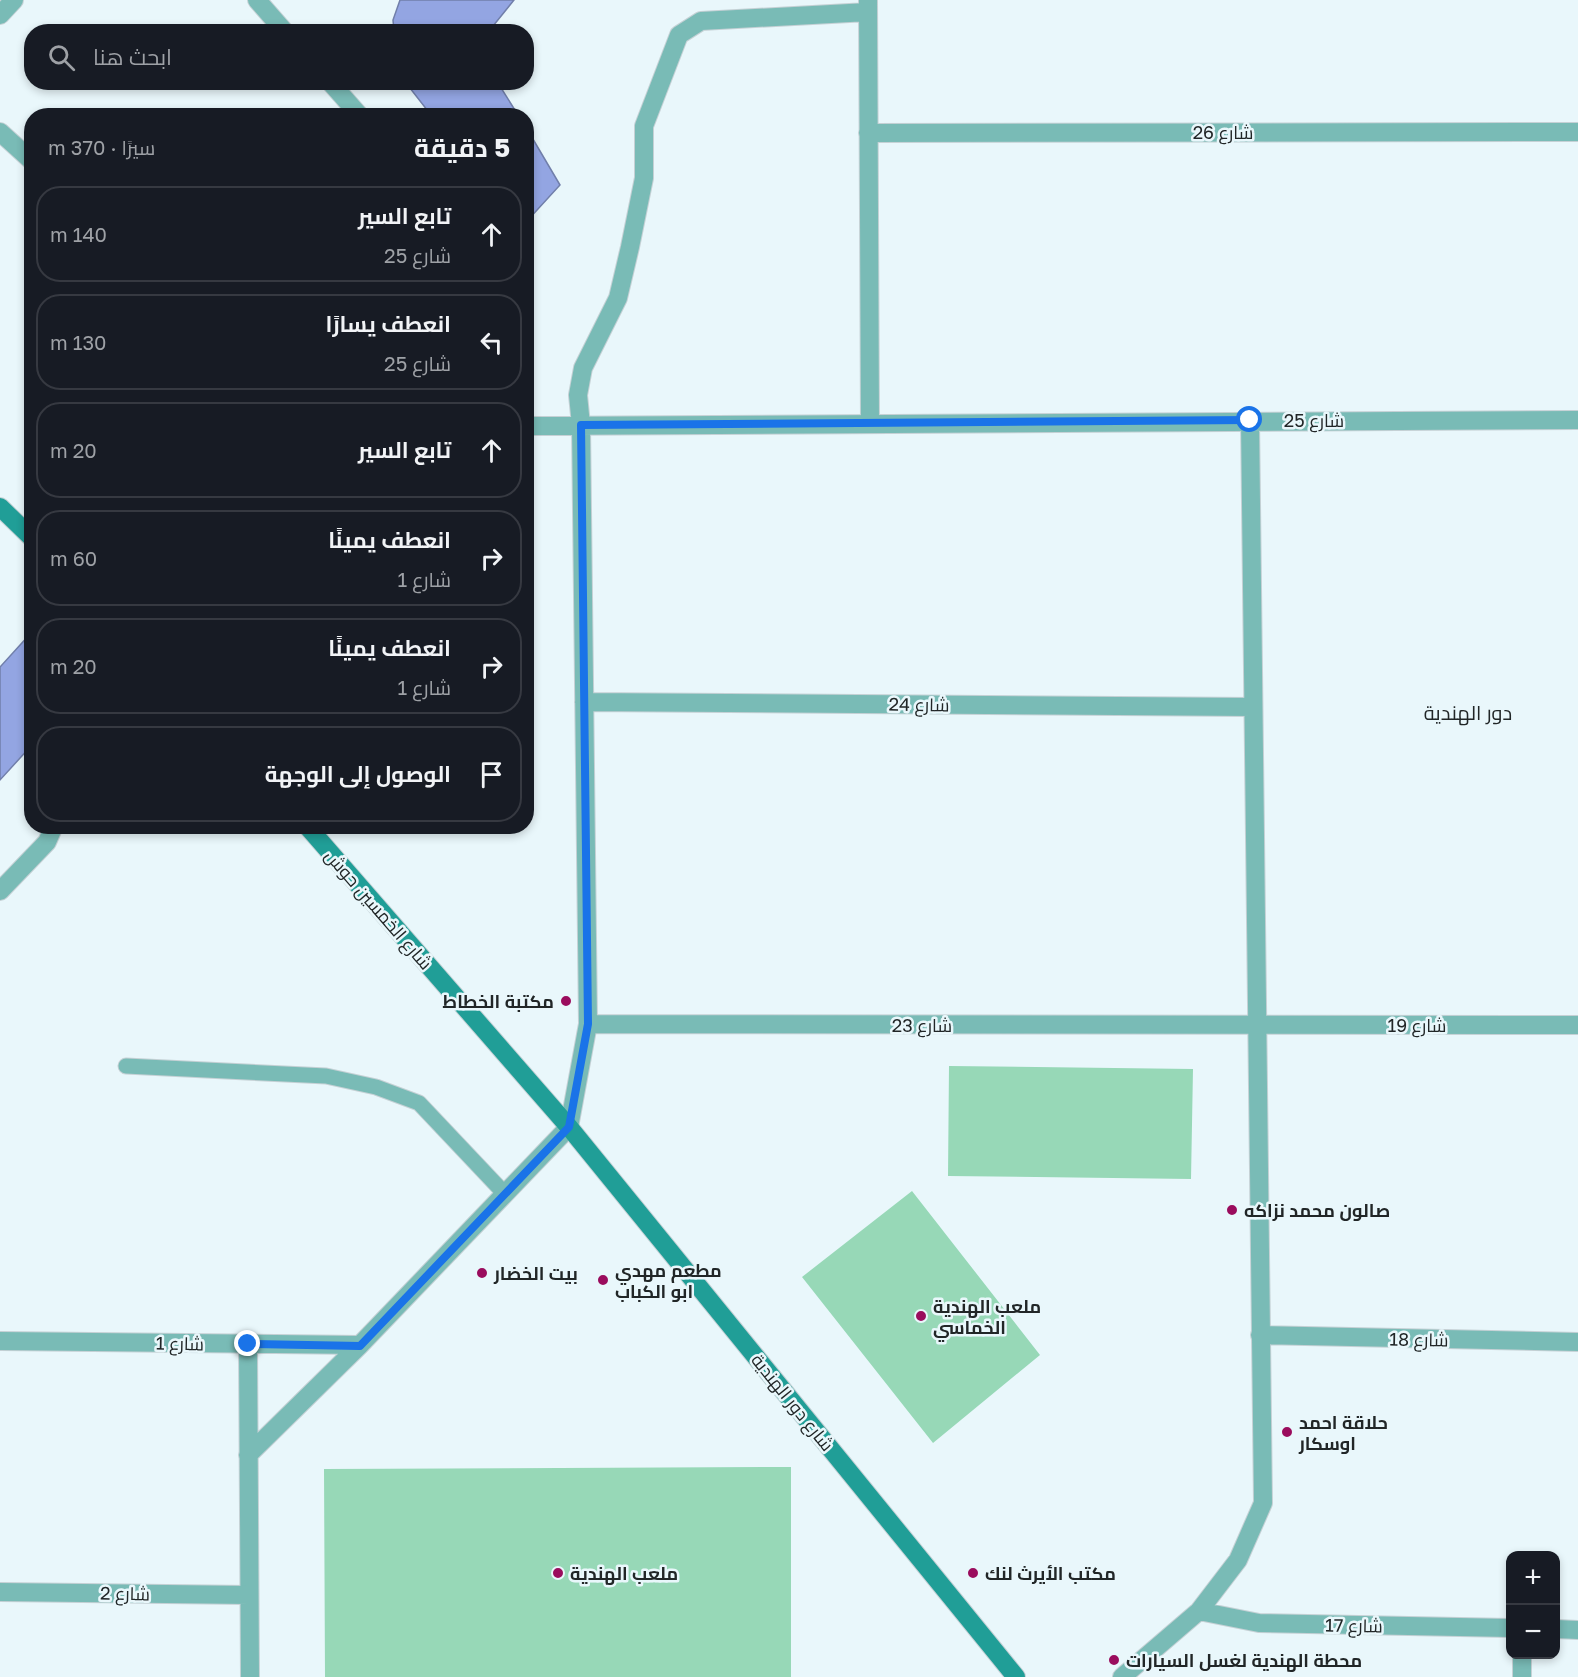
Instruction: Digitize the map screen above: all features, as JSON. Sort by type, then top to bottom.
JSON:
[{"type":"street","points":[[0,15],[14,0]]},
{"type":"street","points":[[256,0],[278,24]]},
{"type":"street","points":[[248,1455],[360,1346],[569,1127],[588,1024],[581,425],[578,395],[583,368],[618,297],[645,178],[644,126],[679,35],[701,21],[868,6],[870,424]]},
{"type":"street","points":[[337,90],[353,108]]},
{"type":"street","points":[[0,132],[24,154]]},
{"type":"street","name":"شارع 26","points":[[868,133],[1578,132]]},
{"type":"street","points":[[1122,1677],[1199,1611],[1238,1560],[1263,1503],[1250,420]]},
{"type":"street","name":"شارع 25","points":[[534,426],[1250,420],[1578,420]]},
{"type":"street","points":[[0,507],[24,530]]},
{"type":"street","name":"شارع 24","points":[[584,702],[1253,708]]},
{"type":"street","points":[[0,891],[47,842],[50,834]]},
{"type":"street","name":"شارع الخمسين حوش","points":[[314,834],[569,1127]]},
{"type":"street","name":"شارع 23","points":[[588,1024],[1257,1025]]},
{"type":"street","name":"شارع 19","points":[[1257,1025],[1578,1025]]},
{"type":"street","name":"شارع دور الهندية","points":[[569,1127],[1016,1677]]},
{"type":"street","name":"شارع 18","points":[[1260,1335],[1578,1342]]},
{"type":"street","name":"شارع 1","points":[[0,1341],[360,1346]]},
{"type":"street","points":[[248,1344],[250,1677]]},
{"type":"street","name":"شارع 2","points":[[0,1592],[249,1594]]},
{"type":"street","name":"شارع 17","points":[[1199,1611],[1258,1623],[1506,1628]]},
{"type":"street","points":[[1560,1629],[1578,1630]]},
{"type":"street","points":[[1522,1659],[1522,1677]]},
{"type":"lane","points":[[126,1066],[326,1076],[376,1087],[418,1103],[505,1194]]},
{"type":"green space","points":[[949,1066],[1193,1069],[1191,1179],[948,1176]]},
{"type":"green space","name":"ملعب الهندية الخماسي","points":[[912,1191],[1040,1355],[933,1443],[802,1277]]},
{"type":"green space","name":"ملعب الهندية","points":[[791,1467],[791,1677],[325,1677],[324,1469]]},
{"type":"water","points":[[400,0],[514,0],[495,24],[393,24]]},
{"type":"water","points":[[411,90],[502,90],[514,108],[426,108]]},
{"type":"water","points":[[534,141],[560,185],[534,213]]},
{"type":"water","points":[[24,641],[24,754],[0,780],[0,667]]},
{"type":"place","name":"مكتبة الخطاط","points":[[566,1001]]},
{"type":"place","name":"صالون محمد نزاكه","points":[[1232,1210]]},
{"type":"place","name":"بيت الخضار","points":[[482,1273]]},
{"type":"place","name":"مطعم مهدي ابو الكباب","points":[[603,1280]]},
{"type":"place","name":"ملعب الهندية الخماسي","points":[[921,1316]]},
{"type":"place","name":"حلاقة احمد اوسكار","points":[[1287,1432]]},
{"type":"place","name":"ملعب الهندية","points":[[558,1573]]},
{"type":"place","name":"مكتب الأيرث لنك","points":[[973,1573]]},
{"type":"place","name":"محطة الهندية لغسل السيارات","points":[[1114,1660]]},
{"type":"district","name":"دور الهندية","points":[[1468,712]]},
{"type":"route","points":[[248,1344],[360,1346],[569,1127],[588,1024],[581,425],[1250,420]]}]
